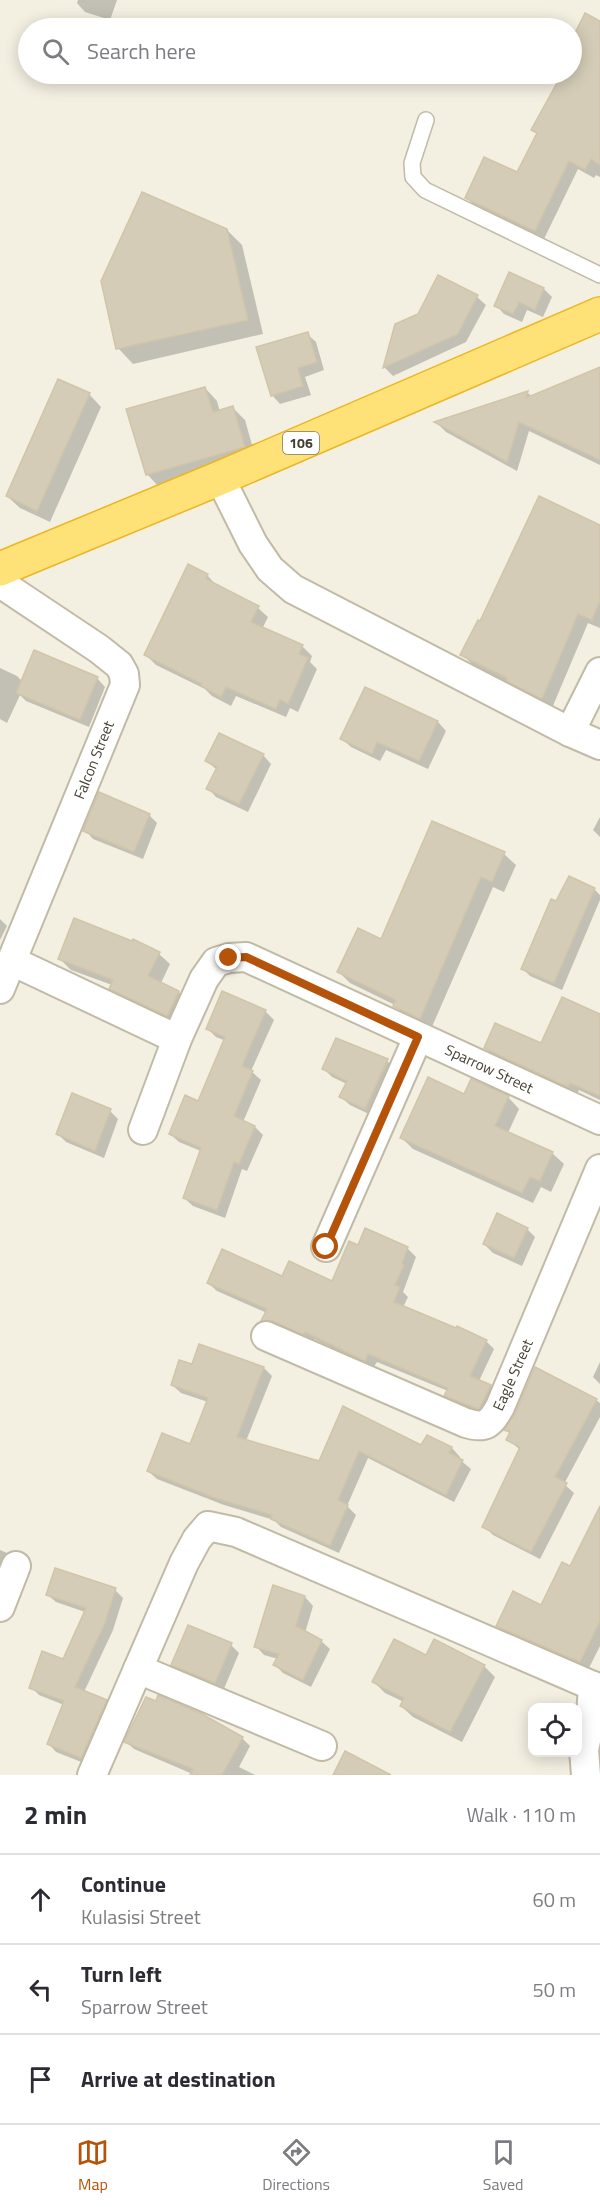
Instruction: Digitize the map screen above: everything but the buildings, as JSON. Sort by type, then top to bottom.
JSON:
[{"type":"highway","name":"106","points":[[0,569],[220,478],[600,314]]},
{"type":"street","points":[[220,478],[253,544],[270,569],[293,589],[570,732],[600,745]]},
{"type":"street","name":"Falcon Street","points":[[0,583],[99,649],[119,665],[124,674],[125,685],[0,989]]},
{"type":"street","points":[[570,732],[600,672]]},
{"type":"street","name":"Sparrow Street","points":[[143,1130],[177,1039],[204,979],[216,963],[229,958],[246,957],[600,1120]]},
{"type":"street","points":[[12,962],[177,1039]]},
{"type":"street","points":[[326,1247],[418,1037]]},
{"type":"street","name":"Eagle Street","points":[[267,1336],[466,1423],[477,1426],[485,1425],[493,1419],[500,1407],[600,1169]]},
{"type":"street","points":[[92,1775],[184,1563],[197,1539],[208,1526],[236,1532],[596,1685],[584,1750],[586,1775]]},
{"type":"street","points":[[0,1607],[16,1566]]},
{"type":"street","points":[[138,1669],[322,1746]]},
{"type":"lane","points":[[426,120],[412,163],[413,177],[425,190],[600,275]]},
{"type":"route","points":[[229,958],[246,957],[418,1037],[326,1247]]}]
